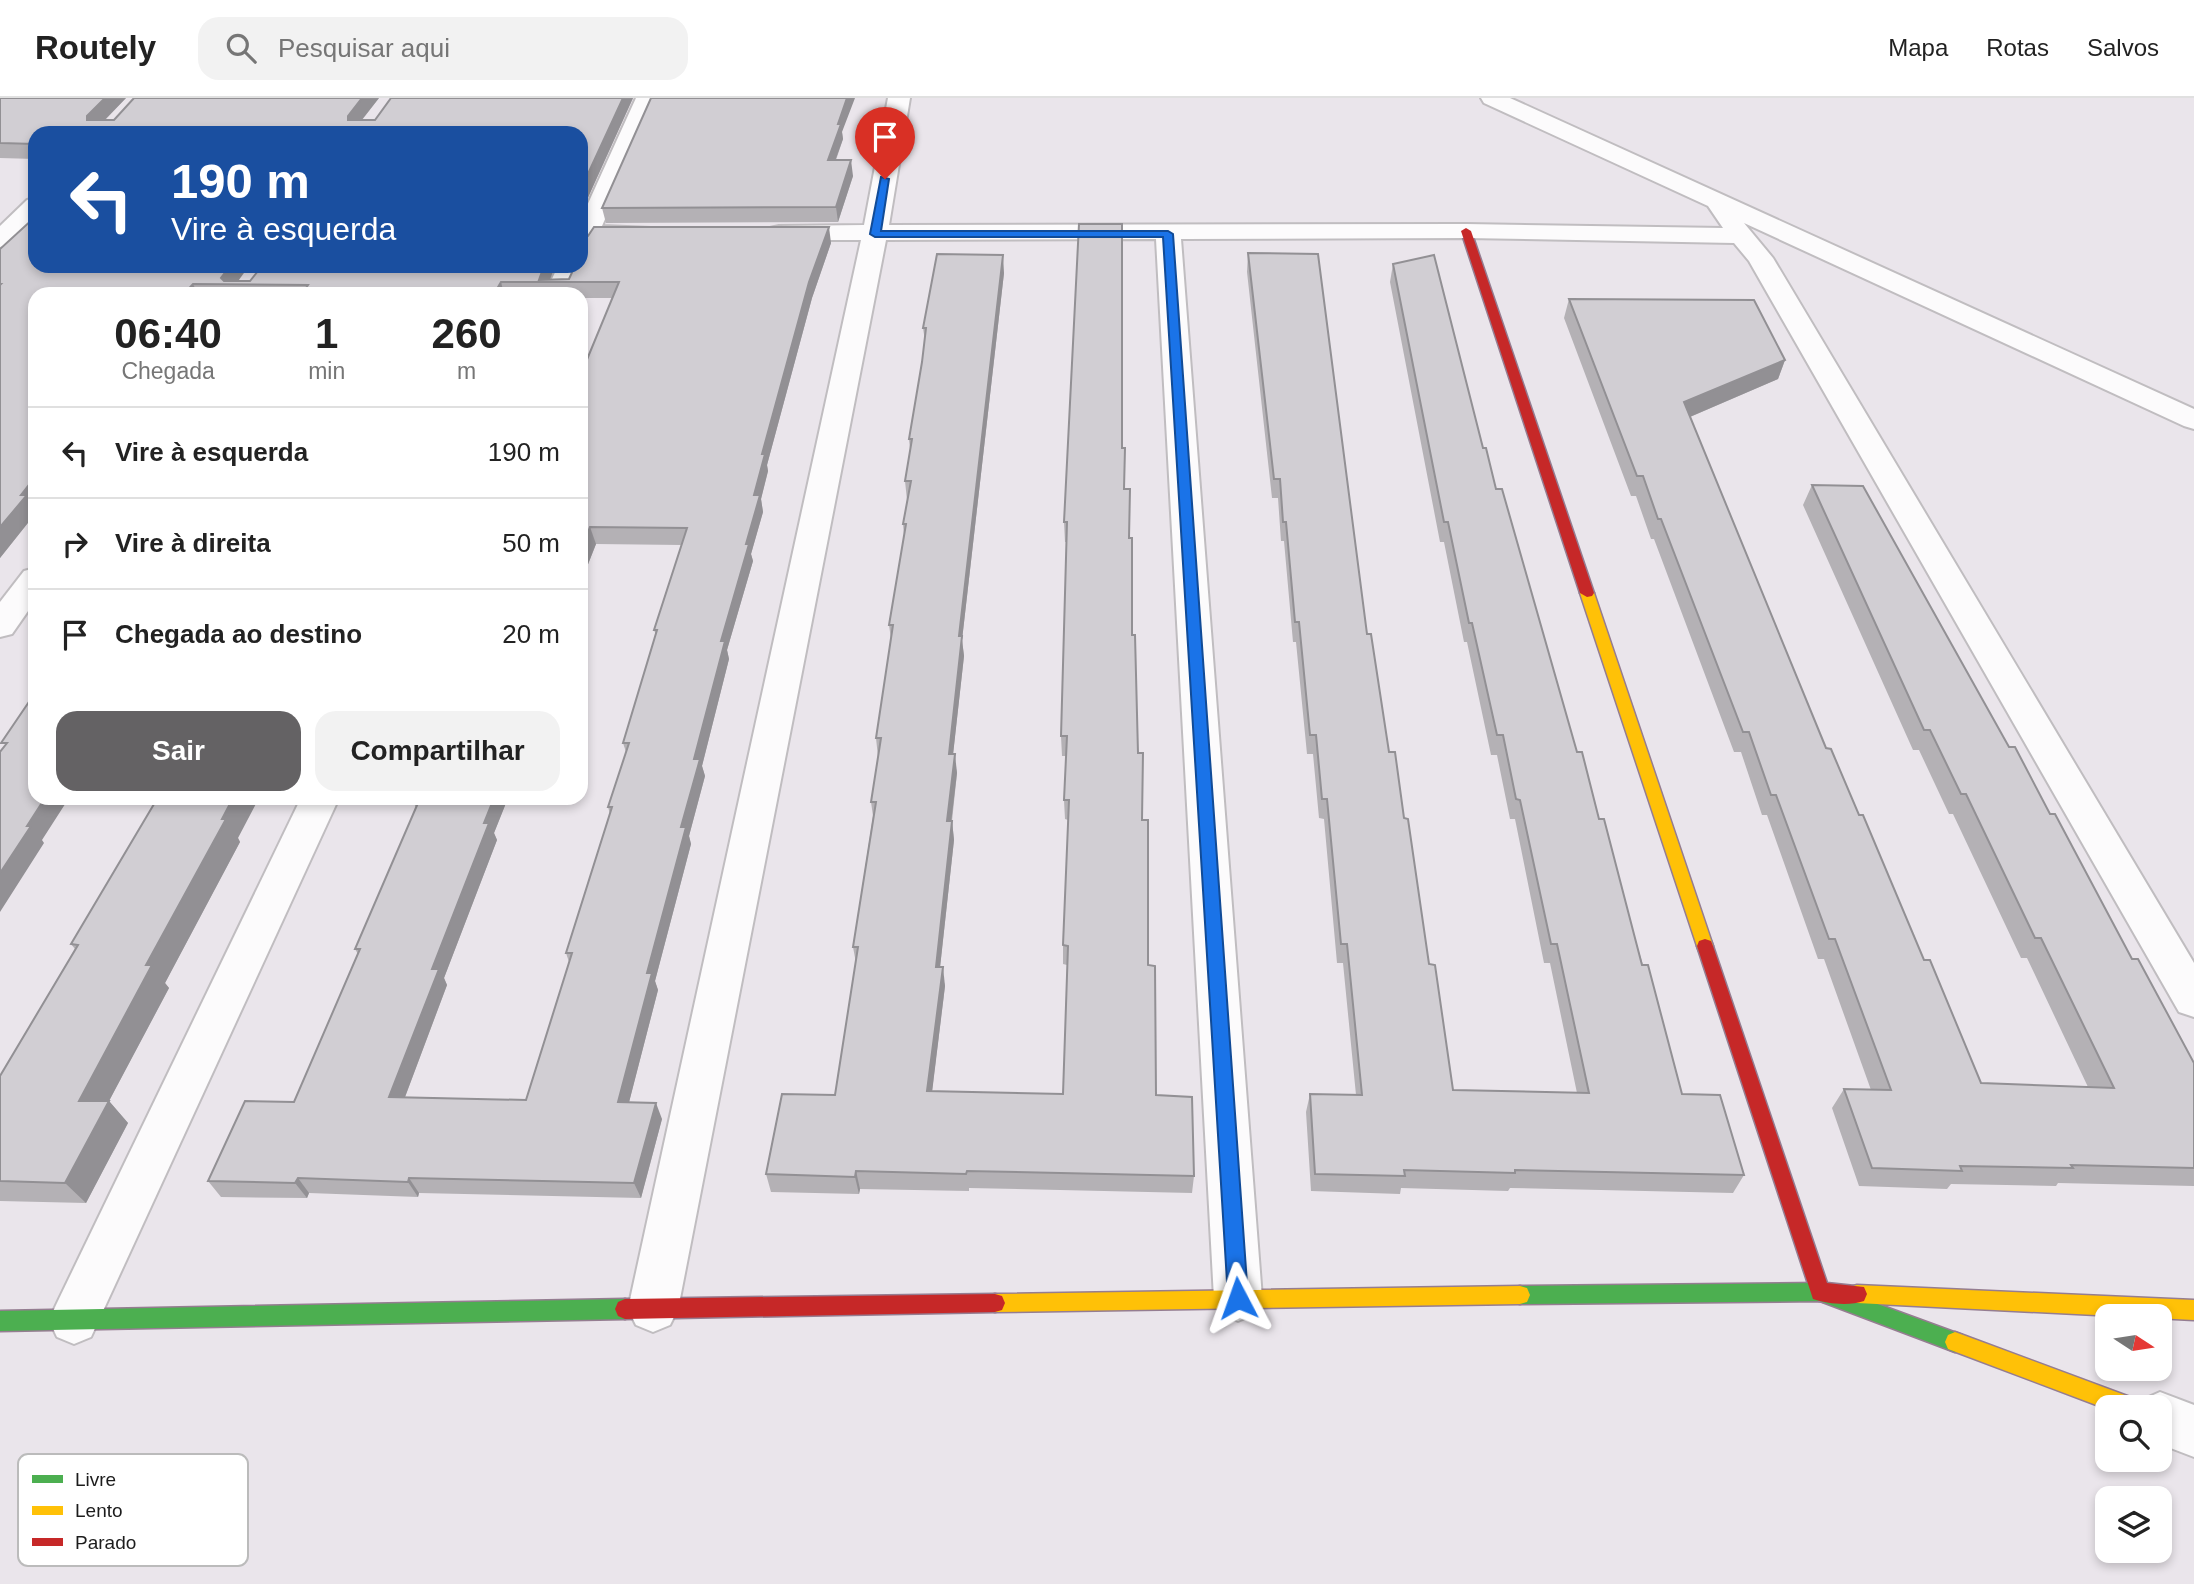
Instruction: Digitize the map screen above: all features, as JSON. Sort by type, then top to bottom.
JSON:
[{"type":"street","points":[[588,226],[647,98]]},
{"type":"street","points":[[653,1308],[875,234],[899,98]]},
{"type":"street","points":[[1492,98],[2194,420]]},
{"type":"street","points":[[1718,203],[1741,236],[1760,257],[2194,1000]]},
{"type":"street","points":[[2,235],[28,211]]},
{"type":"street","points":[[752,233],[1168,234],[1466,231],[1741,236]]},
{"type":"street","points":[[1466,231],[1820,1292]]},
{"type":"street","points":[[2,235],[28,233]]},
{"type":"street","points":[[588,237],[669,233]]},
{"type":"street","points":[[1168,234],[1238,1298]]},
{"type":"street","points":[[0,626],[28,588]]},
{"type":"street","points":[[74,1320],[317,805]]},
{"type":"street","points":[[1820,1292],[2098,1395]]},
{"type":"street","points":[[0,1321],[1238,1298],[1820,1292],[2194,1310]]},
{"type":"street","points":[[2172,1422],[2194,1430]]},
{"type":"building","points":[[0,98],[105,98],[87,116],[87,120],[114,120],[134,98],[362,98],[348,116],[348,120],[375,120],[391,98],[623,98],[588,174],[588,126],[28,126],[28,144],[0,143]]},
{"type":"building","points":[[651,98],[847,98],[828,160],[851,160],[836,207],[602,208]]},
{"type":"building","points":[[28,223],[28,273],[225,273],[221,278],[224,281],[250,281],[256,273],[542,273],[539,280],[569,279],[572,273],[588,273],[588,236],[594,227],[829,227],[809,282],[762,454],[765,454],[754,495],[760,495],[721,641],[725,641],[694,759],[700,759],[681,827],[686,827],[647,973],[652,973],[618,1102],[656,1103],[634,1183],[409,1178],[408,1182],[298,1178],[295,1183],[208,1181],[245,1101],[294,1102],[360,949],[355,949],[417,805],[491,805],[484,823],[489,823],[432,969],[439,969],[389,1097],[526,1100],[572,953],[566,953],[612,807],[608,807],[629,743],[623,743],[657,630],[654,630],[687,528],[590,527],[588,532],[588,357],[619,282],[501,282],[498,287],[193,284],[190,287],[28,287],[28,486],[21,495],[27,495],[0,527],[0,249]]},
{"type":"building","points":[[1079,224],[1122,224],[1122,448],[1125,448],[1124,489],[1130,489],[1132,635],[1135,635],[1138,753],[1143,753],[1142,820],[1148,820],[1148,965],[1155,966],[1156,1095],[1192,1097],[1194,1176],[967,1171],[966,1174],[856,1171],[855,1177],[766,1174],[782,1094],[835,1095],[858,947],[853,947],[876,802],[871,802],[881,738],[876,738],[893,625],[889,625],[911,481],[905,481],[912,439],[909,439],[922,362],[926,328],[923,328],[937,254],[1003,255],[959,636],[962,636],[949,754],[955,754],[947,821],[952,821],[936,967],[943,967],[927,1091],[1063,1094],[1068,946],[1063,945],[1069,800],[1064,800],[1067,736],[1061,736],[1067,522],[1064,522]]},
{"type":"building","points":[[1248,253],[1318,254],[1367,634],[1371,634],[1389,752],[1395,752],[1404,818],[1408,819],[1429,964],[1435,965],[1453,1090],[1589,1093],[1557,944],[1551,944],[1520,800],[1516,799],[1503,735],[1497,735],[1472,623],[1469,623],[1448,522],[1444,522],[1393,264],[1434,255],[1483,448],[1486,448],[1496,489],[1502,489],[1577,752],[1582,752],[1599,819],[1604,819],[1642,965],[1648,965],[1682,1094],[1720,1095],[1744,1175],[1515,1170],[1515,1173],[1404,1170],[1405,1176],[1315,1174],[1310,1094],[1362,1095],[1347,944],[1341,944],[1327,799],[1322,799],[1316,735],[1310,735],[1299,622],[1295,622],[1280,479],[1274,479]]},
{"type":"building","points":[[1569,299],[1754,300],[1785,360],[1684,402],[1826,748],[1831,749],[1859,815],[1863,815],[1924,960],[1930,960],[1981,1083],[2114,1088],[2041,938],[2035,938],[1966,794],[1961,794],[1930,730],[1924,730],[1812,485],[1863,486],[2009,747],[2015,747],[2050,814],[2055,814],[2132,959],[2138,959],[2194,1063],[2194,1168],[1960,1166],[1962,1171],[1872,1168],[1844,1089],[1891,1090],[1835,939],[1829,939],[1776,795],[1771,795],[1749,732],[1743,732],[1661,519],[1658,519],[1643,476],[1637,476]]},
{"type":"building","points":[[28,703],[28,805],[40,805],[27,826],[31,826],[0,873],[0,752],[7,743],[1,743]]},
{"type":"building","points":[[153,805],[229,805],[222,819],[226,819],[146,965],[152,965],[79,1101],[109,1101],[65,1183],[0,1181],[0,1076],[78,945],[71,944]]},
{"type":"traffic: fast","points":[[1520,1295],[1820,1292],[1955,1342]]},
{"type":"traffic: fast","points":[[0,1321],[625,1309]]},
{"type":"traffic: slow","points":[[1587,593],[1705,946]]},
{"type":"traffic: slow","points":[[1857,1294],[2194,1310]]},
{"type":"traffic: slow","points":[[995,1303],[1520,1295]]},
{"type":"traffic: slow","points":[[1955,1342],[2098,1395]]},
{"type":"traffic: jam","points":[[1466,231],[1587,593]]},
{"type":"traffic: jam","points":[[1705,946],[1820,1292],[1857,1294]]},
{"type":"traffic: jam","points":[[625,1309],[995,1303]]},
{"type":"route","points":[[885,179],[875,234],[1168,234],[1238,1298]]}]
